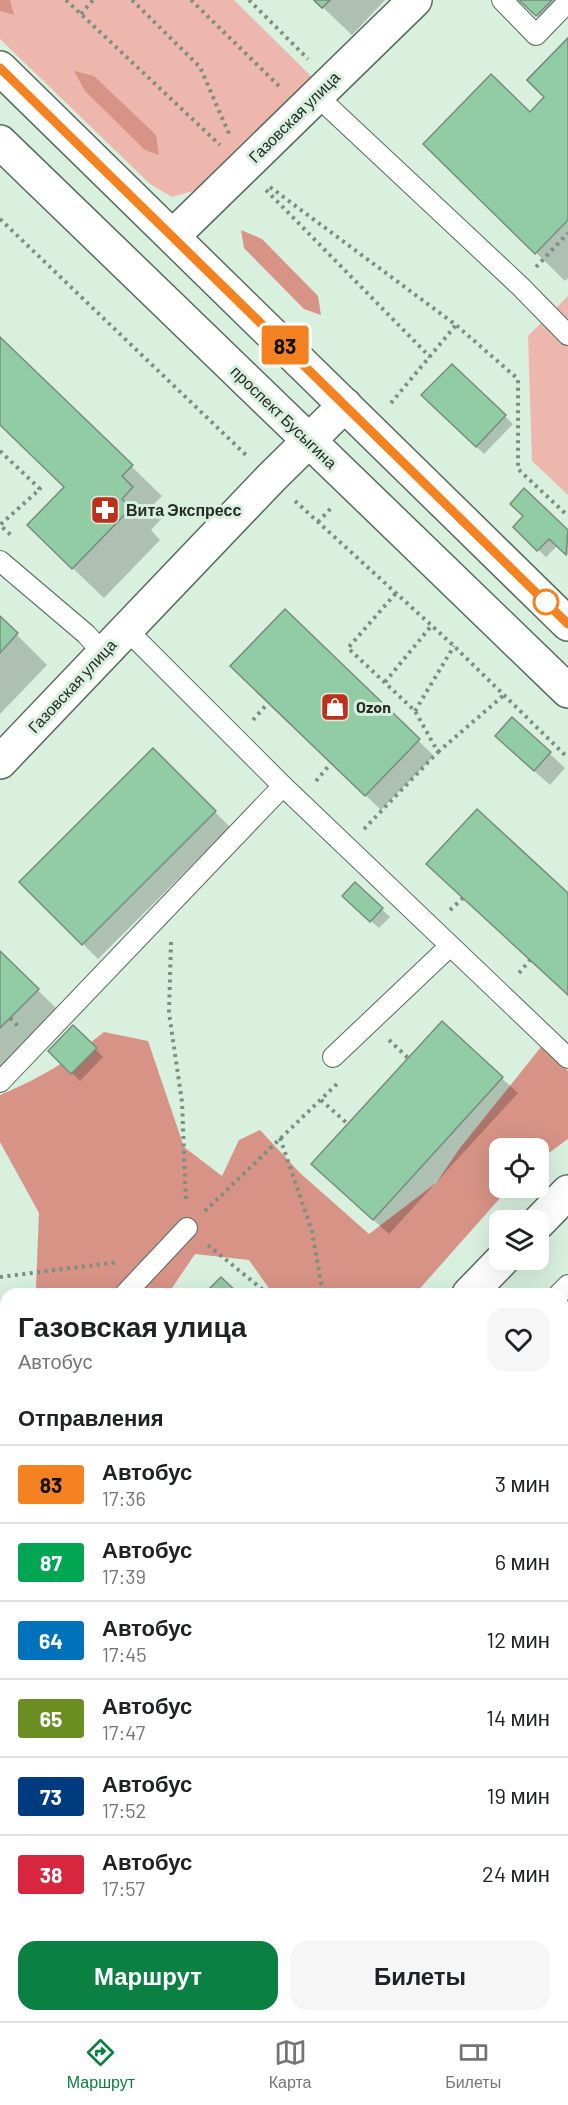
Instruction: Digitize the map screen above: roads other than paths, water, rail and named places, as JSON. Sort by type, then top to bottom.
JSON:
[{"type":"main road","name":"Газовская улица","points":[[173,236],[415,0]]},
{"type":"main road","points":[[0,68],[568,624]]},
{"type":"main road","name":"проспект Бусыгина","points":[[0,142],[568,691]]},
{"type":"main road","name":"Газовская улица","points":[[0,762],[271,478],[345,405]]},
{"type":"main road","points":[[549,1212],[568,1192]]},
{"type":"main road","points":[[475,1288],[492,1270]]},
{"type":"lane","points":[[502,0],[536,35],[568,2]]},
{"type":"lane","points":[[309,101],[520,286],[568,335]]},
{"type":"lane","points":[[0,561],[86,634],[104,653]]},
{"type":"lane","points":[[126,629],[284,786],[568,1058]]},
{"type":"lane","points":[[0,1082],[284,786]]},
{"type":"lane","points":[[333,1057],[450,946]]},
{"type":"lane","points":[[130,1288],[187,1228]]},
{"type":"place","name":"Вита Экспресс","points":[[105,510]]},
{"type":"place","name":"Ozon","points":[[335,707]]}]
